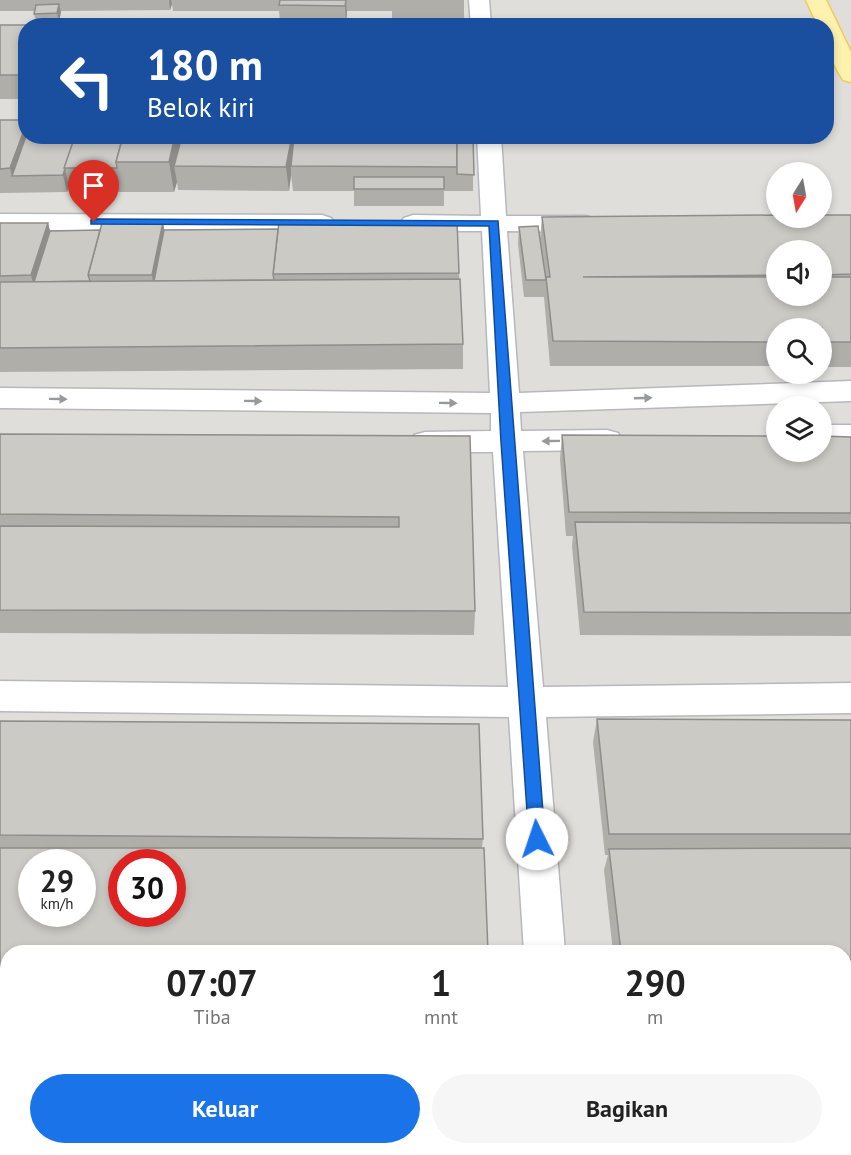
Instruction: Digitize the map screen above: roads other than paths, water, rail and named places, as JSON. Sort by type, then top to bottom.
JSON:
[{"type":"main road","points":[[816,0],[824,18]]},
{"type":"main road","points":[[834,40],[851,75]]},
{"type":"street","points":[[479,0],[480,18]]},
{"type":"street","points":[[489,144],[507,442],[544,945]]},
{"type":"street","points":[[0,222],[341,223]]},
{"type":"street","points":[[388,223],[613,224]]},
{"type":"street","points":[[0,398],[505,403],[851,391]]},
{"type":"street","points":[[832,435],[851,435]]},
{"type":"street","points":[[402,442],[636,439]]},
{"type":"street","points":[[0,696],[527,702],[851,698]]}]
